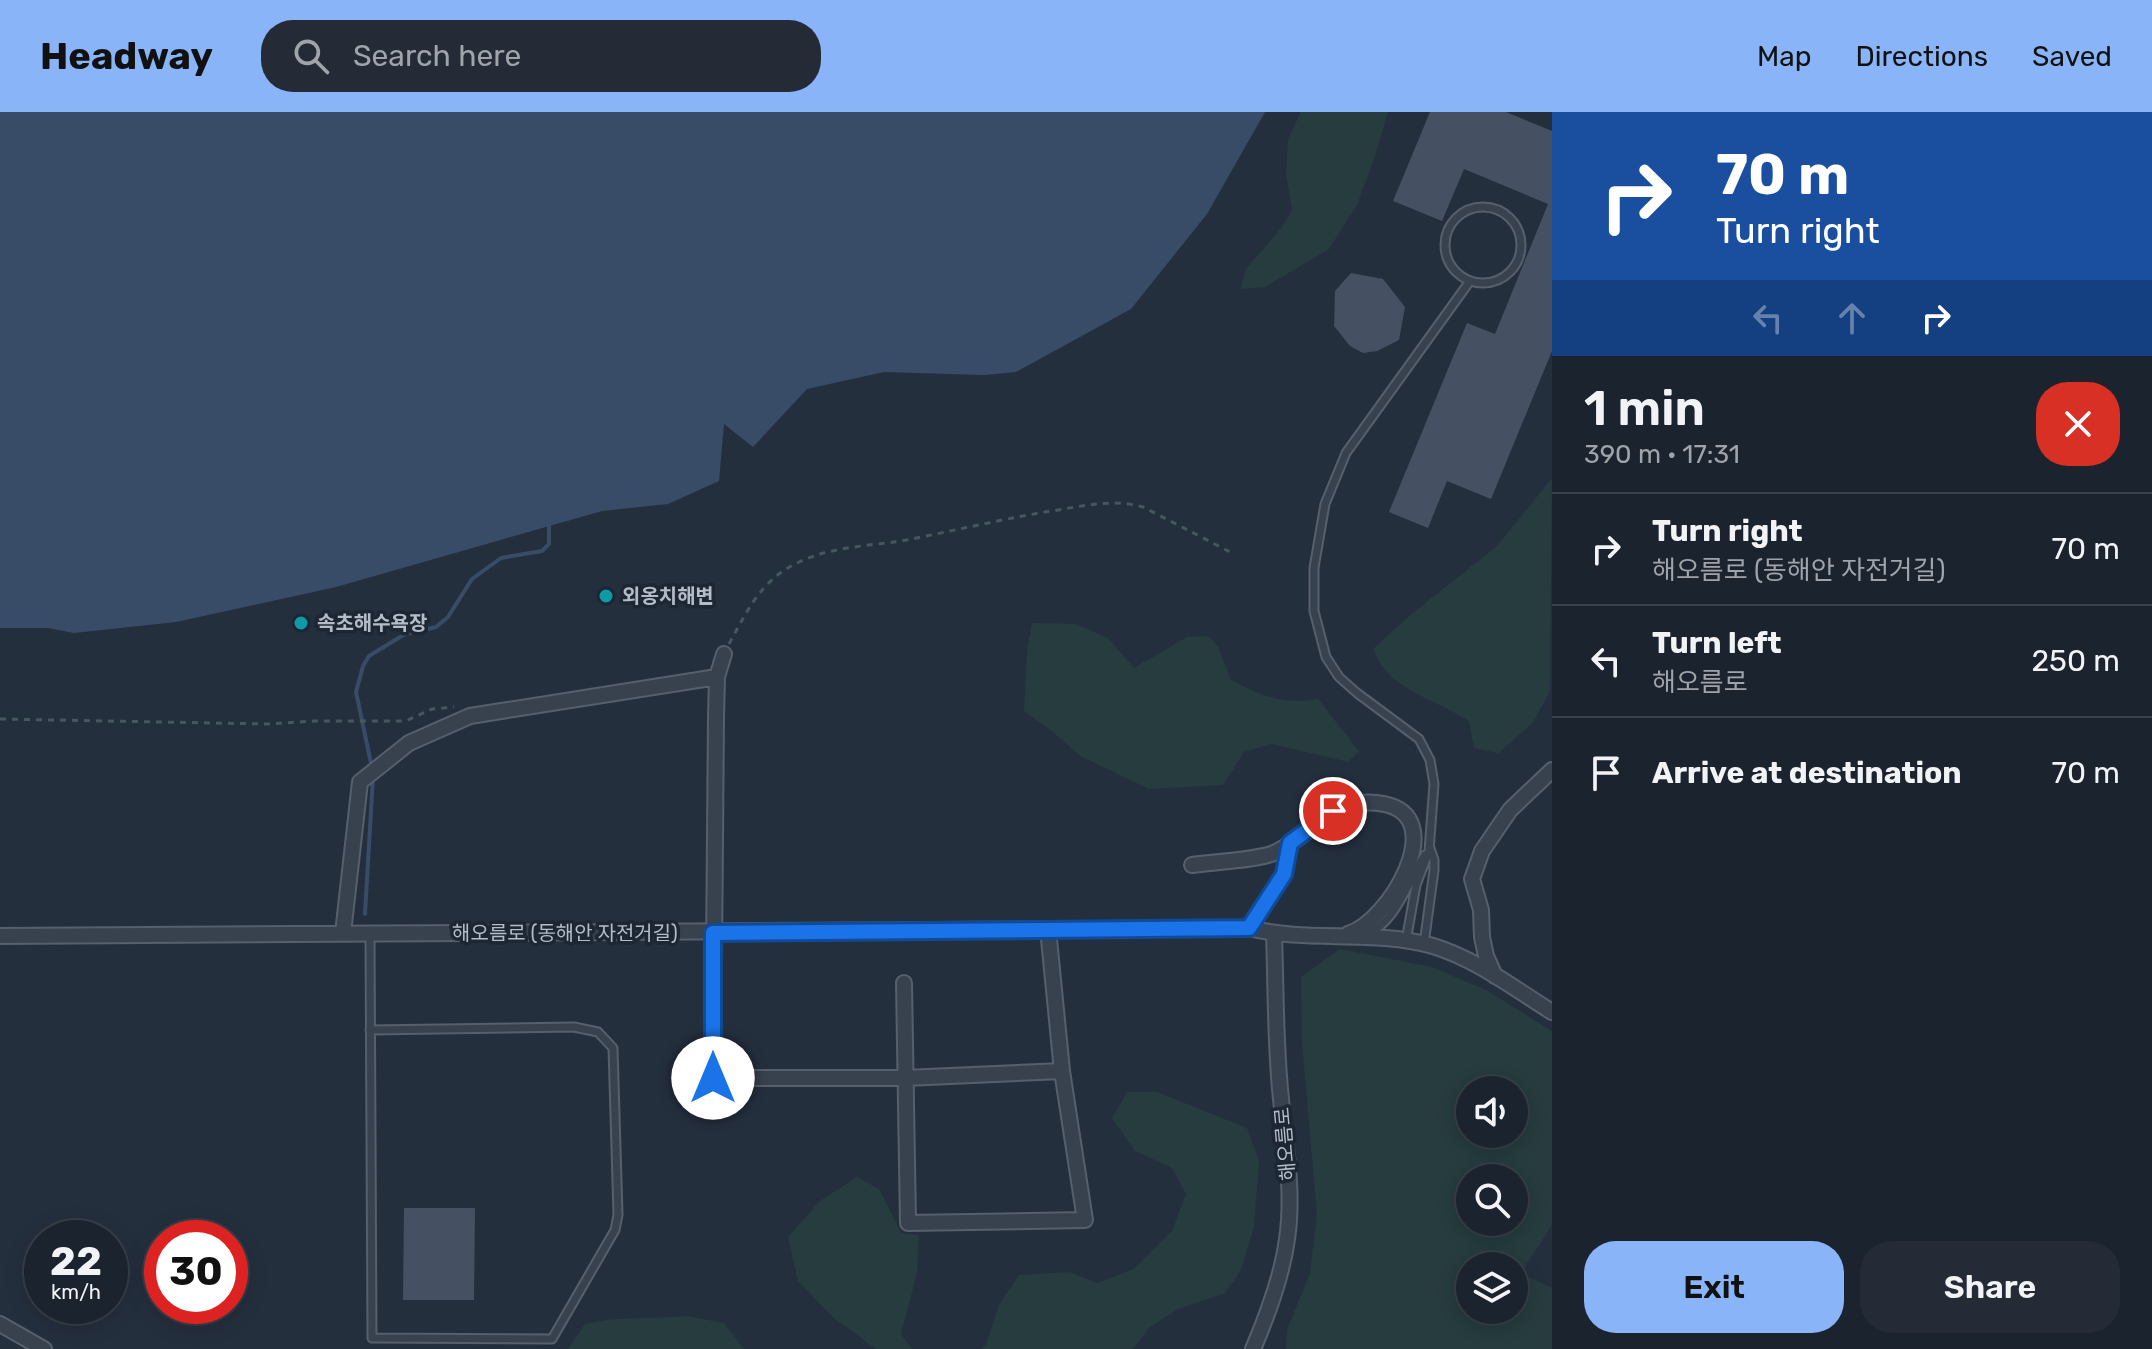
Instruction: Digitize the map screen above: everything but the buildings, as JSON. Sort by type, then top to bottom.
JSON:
[{"type":"street","points":[[724,654],[717,677],[713,1078],[905,1078],[1062,1071]]},
{"type":"street","points":[[343,933],[360,782],[409,743],[470,716],[717,677]]},
{"type":"street","points":[[1495,977],[1486,956],[1481,910],[1472,879],[1482,851],[1510,810],[1552,770]]},
{"type":"street","points":[[1192,865],[1274,854],[1333,811],[1353,805],[1389,805],[1405,815],[1413,833],[1412,856],[1396,890],[1378,916],[1350,936]]},
{"type":"street","points":[[1249,928],[1284,874],[1290,843]]},
{"type":"street","name":"해오름로 (동해안 자전거길)","points":[[0,936],[1249,928],[1274,934],[1350,936],[1424,944],[1465,959],[1552,1012]]},
{"type":"street","points":[[904,983],[908,1223],[1085,1220],[1062,1071],[1048,929]]},
{"type":"street","name":"해오름로","points":[[1253,1349],[1285,1256],[1289,1214],[1274,934]]},
{"type":"street","points":[[0,1324],[44,1349]]},
{"type":"lane","points":[[1490,206],[1512,218],[1519,229],[1521,254],[1507,276],[1483,284],[1470,281],[1459,275],[1445,254],[1448,229],[1455,218],[1465,211],[1490,206]]},
{"type":"lane","points":[[1406,941],[1416,885],[1429,846],[1434,784],[1430,760],[1419,739],[1357,693],[1339,677],[1326,657],[1314,611],[1314,568],[1325,504],[1346,453],[1470,281]]},
{"type":"lane","points":[[1350,936],[1372,932],[1388,917],[1429,846]]},
{"type":"lane","points":[[1424,944],[1434,874],[1434,860],[1429,846]]},
{"type":"lane","points":[[370,934],[372,1338],[552,1339]]},
{"type":"lane","points":[[370,1030],[591,1028],[613,1048],[618,1215],[615,1230],[546,1349]]},
{"type":"path","points":[[724,654],[766,583],[800,562],[841,549],[901,541],[1017,516],[1096,504],[1127,503],[1154,513],[1234,554]]},
{"type":"path","points":[[0,719],[267,724],[388,721]]},
{"type":"green space","points":[[1301,112],[1388,112],[1357,205],[1329,249],[1265,287],[1240,289],[1246,269],[1282,227],[1292,210],[1286,174],[1288,139]]},
{"type":"green space","points":[[1552,478],[1550,691],[1533,722],[1499,753],[1474,748],[1469,721],[1393,678],[1373,649],[1497,546]]},
{"type":"green space","points":[[1032,623],[1076,624],[1108,638],[1134,668],[1187,637],[1209,636],[1218,647],[1231,680],[1273,698],[1294,701],[1318,699],[1359,751],[1348,762],[1272,744],[1244,752],[1223,785],[1149,789],[1080,756],[1024,711],[1027,651]]},
{"type":"green space","points":[[1340,949],[1432,967],[1486,990],[1552,1031],[1552,1225],[1528,1262],[1528,1252],[1456,1252],[1456,1324],[1528,1324],[1528,1276],[1552,1288],[1552,1349],[1286,1349],[1287,1330],[1310,1273],[1317,1214],[1302,1043],[1301,977]]},
{"type":"green space","points":[[1127,1092],[1157,1092],[1247,1128],[1259,1161],[1254,1227],[1241,1270],[1225,1293],[1178,1309],[1149,1328],[1133,1349],[981,1349],[986,1345],[999,1305],[1019,1275],[1069,1272],[1097,1283],[1134,1269],[1172,1231],[1186,1194],[1172,1168],[1135,1151],[1112,1118]]},
{"type":"green space","points":[[857,1177],[879,1189],[901,1233],[919,1235],[917,1273],[901,1334],[912,1349],[876,1349],[834,1318],[798,1281],[788,1237],[820,1201]]},
{"type":"green space","points":[[687,1316],[724,1323],[744,1349],[568,1349],[585,1324]]},
{"type":"water","points":[[0,112],[1265,112],[1207,214],[1131,309],[1016,372],[984,375],[884,372],[807,389],[753,447],[724,424],[719,481],[668,504],[602,511],[336,587],[176,622],[74,633],[48,628],[0,628]]},
{"type":"waterway","points":[[372,768],[356,692],[369,656],[405,634],[436,627],[448,617],[472,579],[501,558],[542,551],[549,544],[549,525]]},
{"type":"waterway","points":[[365,914],[373,776]]},
{"type":"place","name":"외옹치해변","points":[[606,596]]},
{"type":"place","name":"속초해수욕장","points":[[301,623]]},
{"type":"route","points":[[713,1078],[713,933],[1249,928],[1284,874],[1290,843],[1333,811]]}]
